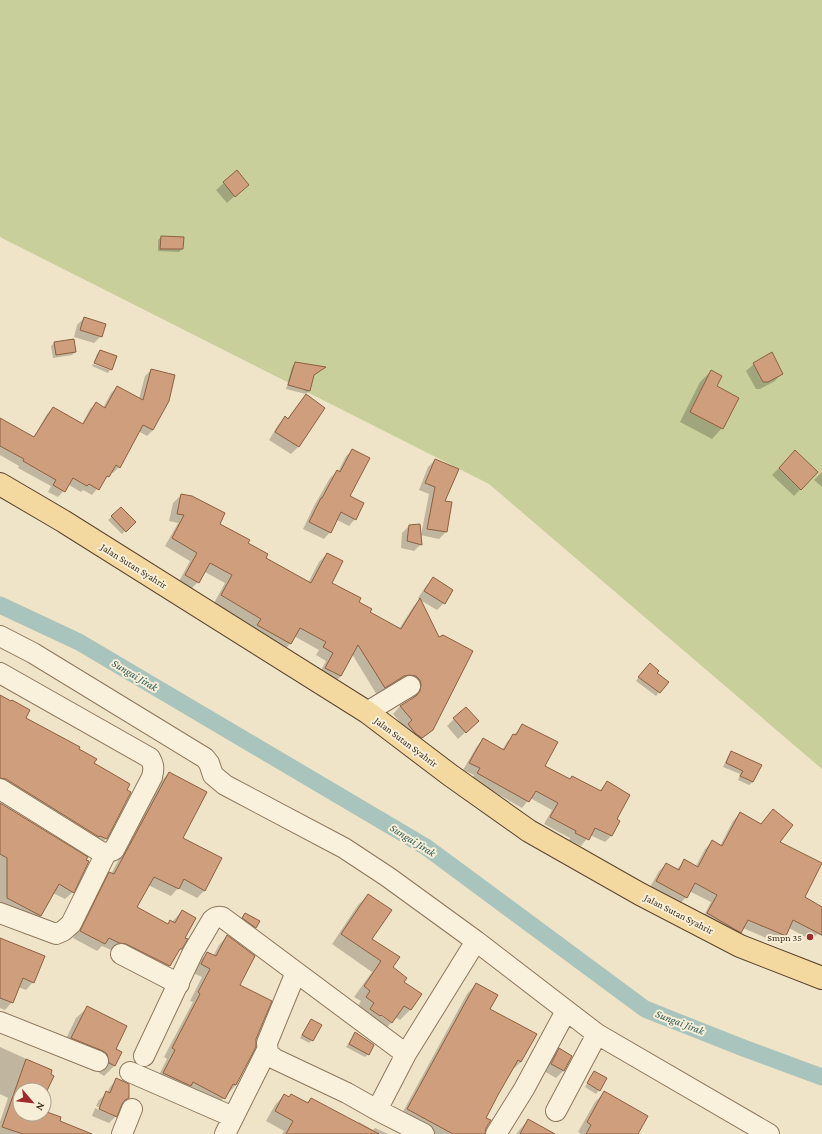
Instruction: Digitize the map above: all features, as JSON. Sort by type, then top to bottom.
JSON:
[{"type":"main road","name":"Jalan Sutan Syahrir","points":[[0,484],[367,712],[450,775],[529,831],[640,894],[740,946],[822,978]]},
{"type":"street","points":[[0,636],[33,653],[208,760],[213,775],[225,785],[344,848],[388,877],[476,941],[597,1034],[769,1134]]},
{"type":"street","points":[[0,673],[150,758],[154,763],[152,777],[114,850],[106,853],[101,852],[0,789]]},
{"type":"street","points":[[367,712],[410,686]]},
{"type":"street","points":[[0,913],[56,934],[64,931],[71,924],[106,853]]},
{"type":"street","points":[[144,1056],[194,952],[212,920],[219,916],[406,1054]]},
{"type":"street","points":[[377,1110],[406,1054],[476,941]]},
{"type":"street","points":[[121,954],[179,984]]},
{"type":"street","points":[[296,972],[267,1043],[267,1050],[270,1056],[347,1093],[424,1134]]},
{"type":"street","points":[[496,1134],[524,1088],[566,1011]]},
{"type":"street","points":[[0,1022],[98,1061]]},
{"type":"street","points":[[556,1111],[597,1034]]},
{"type":"street","points":[[130,1072],[229,1126],[267,1050]]},
{"type":"street","points":[[122,1134],[132,1110]]},
{"type":"green space","points":[[0,0],[822,0],[822,769],[489,484],[0,237]]},
{"type":"building","points":[[237,170],[249,185],[235,197],[223,182]]},
{"type":"building","points":[[161,236],[184,237],[183,249],[160,249]]},
{"type":"building","points":[[84,317],[106,324],[102,337],[80,330]]},
{"type":"building","points":[[74,339],[76,352],[56,355],[54,342]]},
{"type":"building","points":[[100,350],[117,356],[112,370],[94,363]]},
{"type":"building","points":[[772,352],[783,374],[768,382],[763,382],[753,363]]},
{"type":"building","points":[[295,362],[326,367],[314,375],[310,391],[288,385]]},
{"type":"building","points":[[151,369],[175,375],[169,401],[153,430],[143,425],[120,468],[116,465],[109,477],[107,476],[99,490],[89,484],[87,486],[73,478],[65,492],[53,485],[56,480],[23,461],[24,459],[0,446],[0,418],[34,437],[53,407],[83,424],[96,402],[105,408],[117,386],[143,400]]},
{"type":"building","points":[[711,370],[722,376],[717,386],[739,398],[723,429],[690,412]]},
{"type":"building","points":[[306,394],[325,408],[299,447],[275,432],[285,416],[288,419]]},
{"type":"building","points":[[352,449],[370,458],[350,496],[364,503],[356,520],[341,512],[331,533],[309,522],[337,470],[340,472]]},
{"type":"building","points":[[795,450],[818,472],[801,490],[779,468]]},
{"type":"building","points":[[435,459],[459,469],[445,501],[452,502],[447,532],[427,529],[435,487],[425,483]]},
{"type":"building","points":[[181,494],[192,496],[225,513],[220,524],[250,540],[248,543],[268,554],[266,558],[311,583],[327,553],[343,561],[332,583],[361,598],[359,602],[372,609],[370,612],[401,629],[420,598],[439,637],[443,635],[473,651],[433,730],[422,738],[415,733],[408,724],[412,720],[400,706],[416,696],[420,691],[420,680],[416,676],[404,676],[385,688],[358,645],[341,676],[325,668],[333,653],[323,647],[326,642],[300,628],[291,644],[257,625],[261,619],[221,595],[232,575],[210,563],[199,583],[185,575],[197,553],[172,538],[184,515],[177,514]]},
{"type":"building","points":[[121,507],[136,522],[126,532],[111,516]]},
{"type":"building","points":[[420,524],[422,545],[407,541],[409,525]]},
{"type":"building","points":[[433,577],[453,590],[445,604],[424,591]]},
{"type":"building","points":[[650,663],[659,671],[657,673],[669,682],[660,693],[638,677]]},
{"type":"building","points":[[0,695],[30,710],[26,718],[80,747],[79,749],[97,759],[94,763],[130,784],[127,790],[131,792],[107,839],[100,836],[99,837],[6,779],[0,778]]},
{"type":"building","points":[[466,707],[479,721],[466,733],[453,718]]},
{"type":"building","points":[[522,724],[558,742],[545,766],[570,779],[572,776],[601,791],[607,781],[630,795],[617,819],[620,821],[612,836],[595,828],[589,840],[575,833],[576,831],[550,817],[558,803],[536,791],[529,802],[477,773],[480,768],[469,763],[483,738],[504,750],[513,734],[516,735]]},
{"type":"building","points":[[731,751],[762,765],[753,782],[740,776],[743,771],[726,763]]},
{"type":"building","points":[[169,772],[207,792],[183,838],[222,858],[205,891],[184,879],[179,889],[154,877],[137,907],[168,924],[170,920],[175,923],[182,910],[196,918],[185,938],[188,939],[170,966],[126,944],[119,943],[109,938],[105,944],[80,931],[109,872],[114,874]]},
{"type":"building","points":[[0,803],[88,857],[86,860],[89,861],[74,893],[59,884],[41,916],[7,898],[7,858],[0,854]]},
{"type":"building","points":[[773,809],[793,825],[780,842],[822,863],[805,897],[822,907],[822,935],[793,920],[786,936],[748,920],[741,933],[707,913],[717,895],[695,883],[687,898],[656,881],[666,863],[679,870],[684,859],[698,867],[712,840],[722,846],[740,812],[761,824]]},
{"type":"building","points":[[368,894],[392,910],[372,939],[400,957],[393,967],[407,978],[404,982],[422,994],[411,1010],[404,1006],[392,1023],[370,1009],[374,1003],[366,997],[370,991],[364,986],[381,961],[341,934]]},
{"type":"building","points":[[245,913],[260,921],[256,928],[242,918]]},
{"type":"building","points":[[227,935],[255,956],[240,985],[272,1001],[256,1039],[256,1047],[236,1085],[233,1084],[225,1099],[193,1082],[191,1086],[163,1073],[175,1050],[172,1048],[200,994],[198,992],[210,969],[201,964],[207,952],[216,956]]},
{"type":"building","points":[[0,938],[45,956],[34,983],[23,978],[13,1003],[0,998]]},
{"type":"building","points":[[476,983],[498,995],[490,1009],[537,1034],[521,1062],[518,1060],[486,1118],[491,1120],[486,1128],[485,1134],[453,1134],[407,1109]]},
{"type":"building","points":[[87,1006],[127,1026],[116,1049],[122,1052],[115,1066],[109,1063],[107,1054],[103,1051],[71,1038]]},
{"type":"building","points":[[311,1019],[322,1025],[313,1041],[302,1035]]},
{"type":"building","points":[[355,1032],[374,1045],[369,1055],[349,1044]]},
{"type":"building","points":[[559,1048],[572,1056],[564,1071],[551,1064]]},
{"type":"building","points":[[26,1059],[52,1070],[51,1074],[54,1076],[51,1082],[18,1082]]},
{"type":"building","points":[[594,1071],[607,1078],[600,1091],[587,1083]]},
{"type":"building","points":[[116,1078],[129,1084],[129,1098],[122,1104],[117,1117],[99,1109],[106,1091],[110,1093]]},
{"type":"building","points":[[604,1091],[648,1116],[638,1134],[586,1134],[591,1125],[587,1122]]},
{"type":"building","points":[[284,1094],[289,1097],[291,1094],[308,1103],[311,1098],[379,1134],[286,1134],[293,1121],[275,1111]]},
{"type":"building","points":[[12,1099],[12,1122],[52,1122],[52,1114],[61,1117],[60,1121],[92,1134],[23,1134],[2,1127]]},
{"type":"building","points":[[528,1119],[555,1134],[520,1134]]},
{"type":"waterway","name":"Sungai Jirak","points":[[0,605],[79,642],[426,847],[645,1009],[822,1077]]},
{"type":"place","name":"Smpn 35","points":[[810,937]]}]
